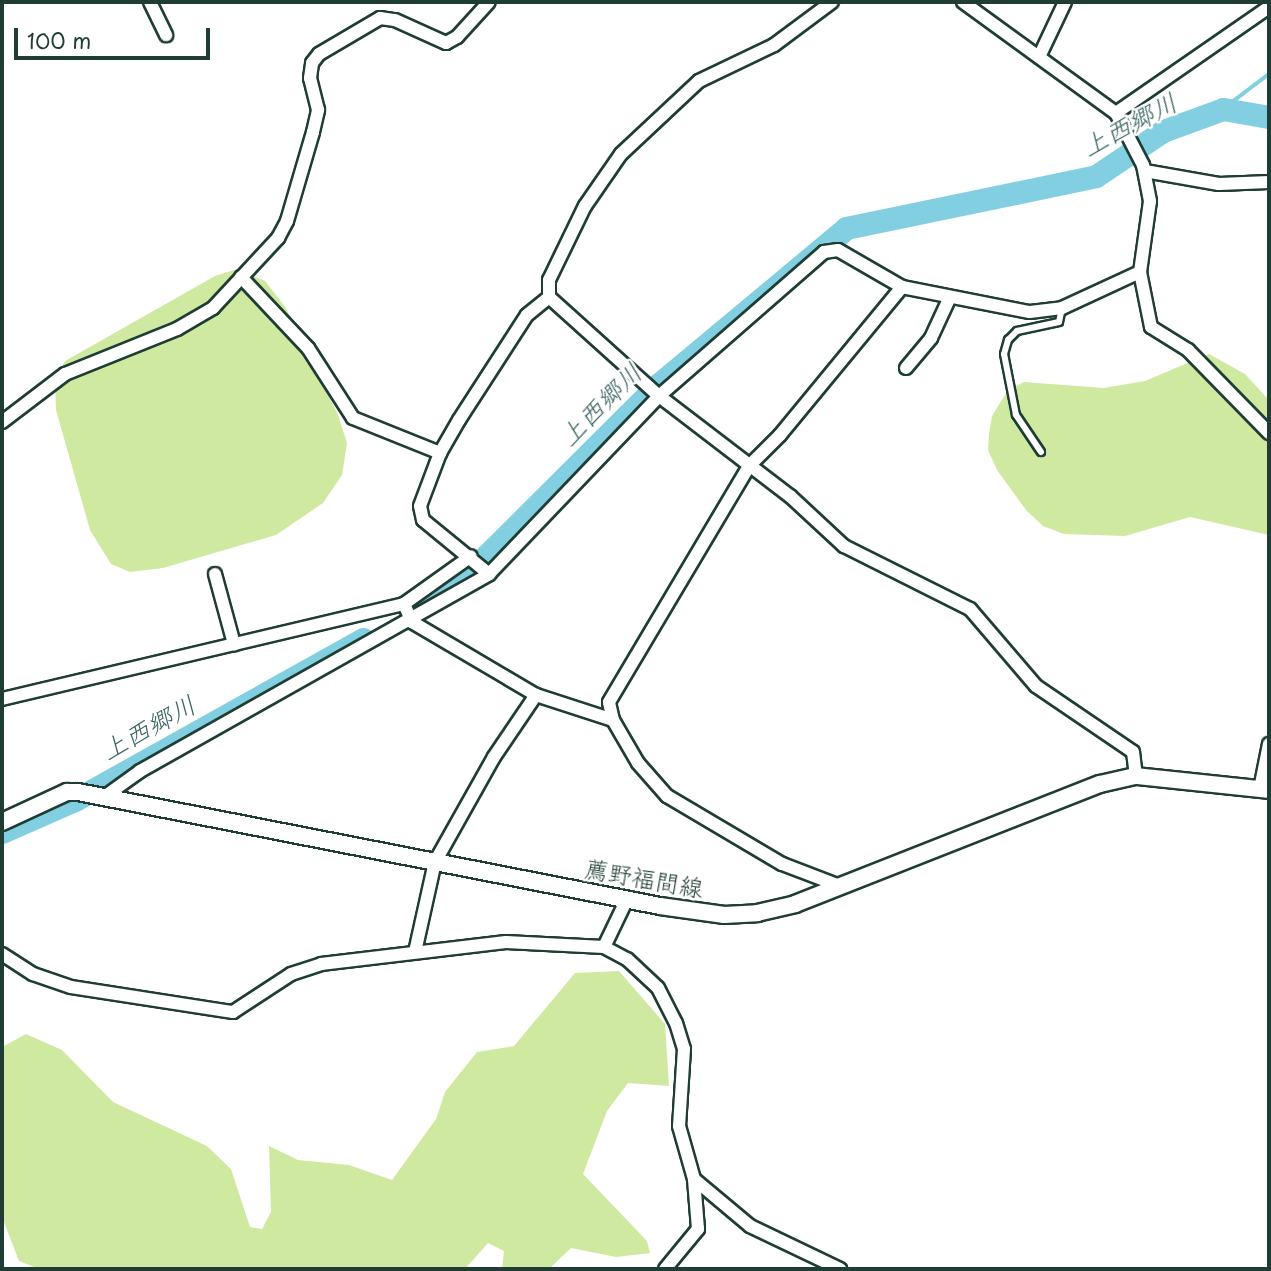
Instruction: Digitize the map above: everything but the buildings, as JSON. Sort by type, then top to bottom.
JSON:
[{"type":"main road","name":"薦野福間線","points":[[2,822],[67,792],[78,792],[627,899],[724,915],[757,913],[840,886],[1100,784],[1136,776],[1264,789]]},
{"type":"street","points":[[150,2],[166,35]]},
{"type":"street","points":[[2,422],[65,374],[177,330],[214,308],[241,277],[287,221],[318,110],[310,78],[312,63],[319,54],[380,18],[395,20],[446,43],[489,2]]},
{"type":"street","points":[[548,297],[550,280],[585,206],[621,154],[699,81],[774,46],[832,2]]},
{"type":"street","points":[[963,2],[1116,113],[1144,168],[1149,232],[1140,272],[1151,327],[1188,350],[1269,433]]},
{"type":"street","points":[[1039,57],[1065,2]]},
{"type":"street","points":[[1116,113],[1269,6]]},
{"type":"street","points":[[1144,168],[1219,184],[1269,182]]},
{"type":"street","points":[[99,796],[408,613],[480,565],[659,396],[824,252],[838,250],[902,287],[949,299],[1030,312],[1062,308],[1140,272]]},
{"type":"street","points":[[241,277],[309,348],[353,418],[440,453]]},
{"type":"street","points":[[840,886],[782,864],[653,785],[613,720],[612,694],[749,466],[780,435],[902,287]]},
{"type":"street","points":[[548,297],[659,396],[867,561],[970,609],[1036,686],[1133,752],[1136,776]]},
{"type":"street","points":[[480,565],[423,520],[421,506],[440,453],[506,346],[538,303],[548,297]]},
{"type":"street","points":[[906,368],[931,338],[949,299]]},
{"type":"street","points":[[2,699],[234,644],[408,613],[480,565]]},
{"type":"street","points":[[215,574],[234,644]]},
{"type":"street","points":[[408,613],[536,695],[613,720]]},
{"type":"street","points":[[415,952],[435,862],[494,757],[536,695]]},
{"type":"street","points":[[1264,789],[1269,744]]},
{"type":"street","points":[[604,947],[627,899]]},
{"type":"street","points":[[2,954],[33,974],[63,985],[233,1012],[291,974],[311,968],[415,952],[533,940],[604,947],[627,959],[658,988],[676,1023],[684,1049],[679,1126],[694,1180],[698,1229],[665,1269]]},
{"type":"street","points":[[694,1180],[750,1226],[840,1269]]},
{"type":"lane","points":[[1041,452],[1016,415],[1004,354],[1008,340],[1017,331],[1059,322],[1062,308]]},
{"type":"green space","points":[[237,269],[265,281],[286,308],[338,415],[347,443],[342,475],[323,503],[276,535],[163,568],[130,572],[111,564],[90,530],[56,410],[55,381],[65,361],[215,276]]},
{"type":"green space","points":[[1209,354],[1245,374],[1269,400],[1269,535],[1190,517],[1125,536],[1064,534],[1043,526],[1026,510],[997,470],[988,450],[989,434],[992,416],[1008,390],[1024,382],[1104,388],[1145,381]]},
{"type":"green space","points":[[619,971],[665,1024],[669,1086],[628,1083],[607,1111],[583,1174],[647,1241],[650,1253],[616,1257],[571,1248],[549,1269],[502,1269],[504,1251],[488,1243],[465,1269],[39,1269],[19,1261],[2,1217],[2,1047],[26,1034],[62,1050],[113,1102],[207,1146],[231,1169],[250,1227],[262,1229],[271,1212],[269,1146],[298,1160],[349,1165],[392,1180],[436,1119],[445,1092],[477,1052],[514,1046],[575,973]]},
{"type":"waterway","points":[[1223,109],[1269,74]]},
{"type":"waterway","name":"上西郷川","points":[[411,612],[466,576],[659,384],[846,228],[1096,176],[1163,131],[1223,109],[1269,117]]},
{"type":"waterway","name":"上西郷川","points":[[2,832],[75,800],[363,639]]}]
